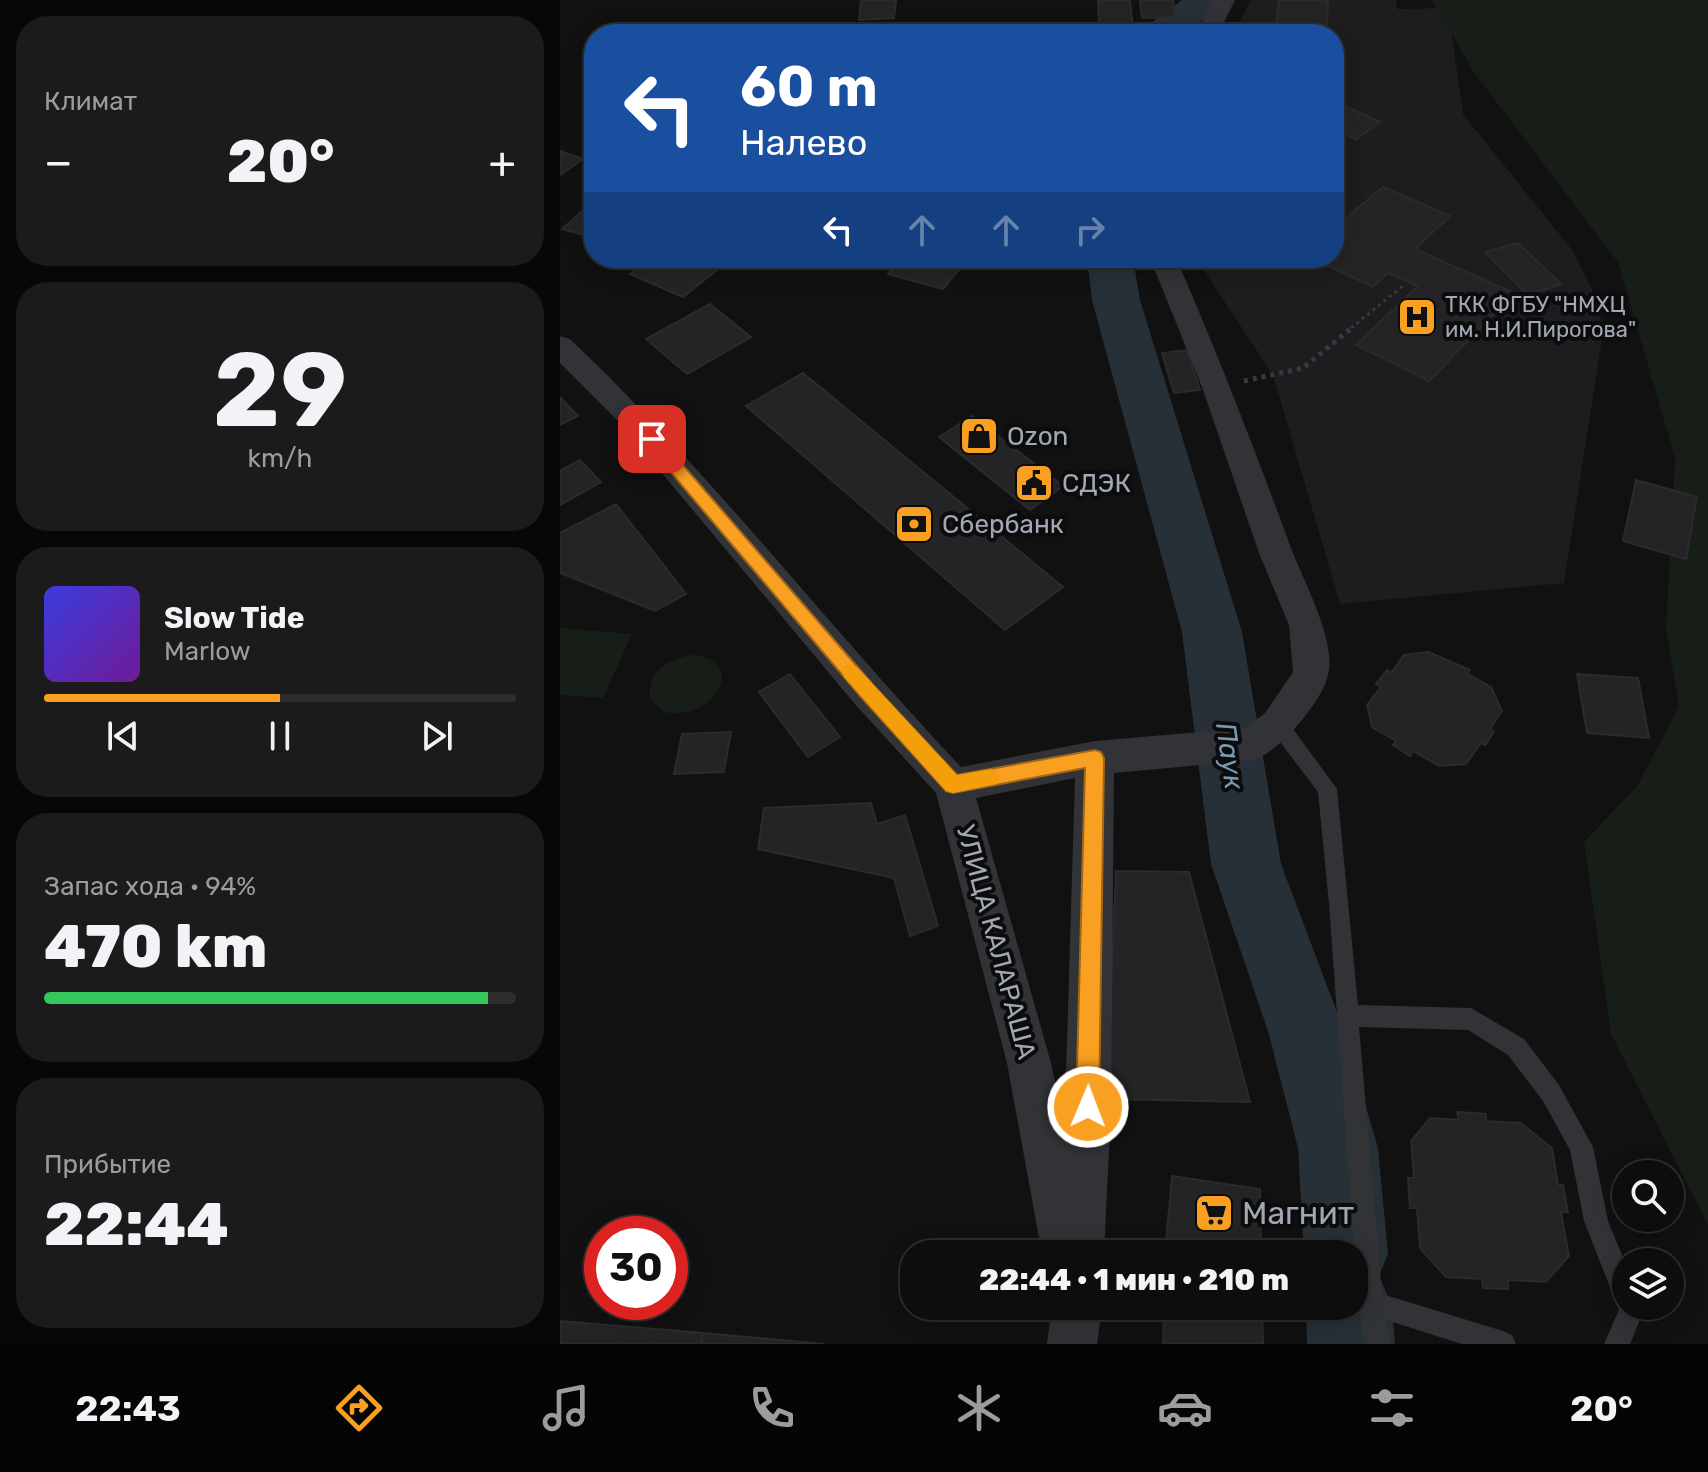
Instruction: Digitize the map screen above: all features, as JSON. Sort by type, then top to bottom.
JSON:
[{"type":"street","points":[[1212,24],[1224,0]]},
{"type":"street","points":[[953,785],[1095,758],[1254,744],[1278,724],[1311,674],[1306,625],[1276,553],[1217,387],[1167,268]]},
{"type":"street","name":"УЛИЦА КАЛАРАША","points":[[560,346],[632,416],[867,692],[953,785],[1029,1063],[1063,1240]]},
{"type":"street","points":[[1081,1240],[1088,1107],[1095,758]]},
{"type":"lane","points":[[1278,724],[1327,789],[1370,1303],[1378,1344]]},
{"type":"lane","points":[[1348,1016],[1471,1019],[1516,1047],[1551,1093],[1581,1147],[1596,1221],[1612,1261]]},
{"type":"lane","points":[[1370,1303],[1503,1344]]},
{"type":"lane","points":[[1617,1344],[1628,1320]]},
{"type":"path","points":[[1217,387],[1303,368],[1404,285]]},
{"type":"shaded area","name":"ТКК ФГБУ \"НМХЦ им. Н.И.Пирогова\"","points":[[1251,0],[1396,0],[1397,9],[1448,8],[1463,114],[1573,251],[1598,302],[1603,332],[1564,583],[1340,604],[1273,375],[1202,268],[1344,268],[1344,24],[1238,24]]},
{"type":"shaded area","points":[[1432,0],[1708,0],[1708,1225],[1684,1178],[1684,1160],[1675,1160],[1611,1034],[1584,842],[1637,786],[1679,707],[1666,628],[1675,458],[1618,262],[1475,74]]},
{"type":"shaded area","points":[[560,628],[632,634],[603,698],[560,695]]},
{"type":"shaded area","points":[[691,655],[709,659],[719,667],[722,678],[719,689],[698,708],[682,713],[664,712],[650,699],[651,681],[660,668]]},
{"type":"building","points":[[861,0],[896,0],[894,18],[859,20]]},
{"type":"building","points":[[1098,0],[1130,0],[1132,24],[1099,24]]},
{"type":"building","points":[[1140,0],[1173,0],[1175,17],[1142,18]]},
{"type":"building","points":[[1279,0],[1328,0],[1327,24],[1276,23]]},
{"type":"building","points":[[1344,106],[1380,122],[1356,139],[1344,134]]},
{"type":"building","points":[[560,151],[583,159],[560,175]]},
{"type":"building","name":"ТКК ФГБУ \"НМХЦ им. Н.И.Пирогова\"","points":[[1383,187],[1450,216],[1415,249],[1514,293],[1429,381],[1356,345],[1418,286],[1388,273],[1373,287],[1333,268],[1344,268],[1344,220]]},
{"type":"building","points":[[584,210],[584,235],[562,229]]},
{"type":"building","points":[[1518,243],[1561,284],[1528,295],[1485,252]]},
{"type":"building","points":[[638,268],[719,268],[683,297],[630,274]]},
{"type":"building","points":[[893,268],[960,268],[943,289],[888,274]]},
{"type":"building","points":[[710,304],[751,337],[687,374],[646,339]]},
{"type":"building","points":[[1187,350],[1200,390],[1174,393],[1162,353]]},
{"type":"building","points":[[803,373],[1063,587],[1005,630],[746,406]]},
{"type":"building","points":[[560,397],[578,416],[560,425]]},
{"type":"building","points":[[972,416],[1063,486],[1030,510],[939,437]]},
{"type":"building","points":[[580,460],[601,482],[560,505],[560,471]]},
{"type":"building","points":[[1636,480],[1697,497],[1686,559],[1623,541]]},
{"type":"building","points":[[616,504],[686,594],[655,611],[560,573],[560,533]]},
{"type":"building","points":[[1428,652],[1470,670],[1467,674],[1491,687],[1502,711],[1490,729],[1494,732],[1485,745],[1481,743],[1466,764],[1439,766],[1413,751],[1410,756],[1393,745],[1396,741],[1372,727],[1367,705],[1381,687],[1376,684],[1387,670],[1391,673],[1404,655]]},
{"type":"building","points":[[790,674],[840,737],[808,757],[759,692]]},
{"type":"building","points":[[1577,674],[1638,678],[1649,738],[1587,733]]},
{"type":"building","points":[[731,732],[724,772],[674,774],[682,734]]},
{"type":"building","points":[[871,803],[877,824],[905,815],[938,926],[910,936],[894,878],[758,849],[764,808]]},
{"type":"building","points":[[1116,871],[1189,872],[1250,1102],[1107,1099]]},
{"type":"building","points":[[1457,1112],[1486,1114],[1486,1121],[1521,1123],[1552,1148],[1558,1185],[1563,1185],[1568,1212],[1561,1212],[1569,1256],[1546,1282],[1508,1280],[1508,1289],[1483,1288],[1482,1279],[1446,1277],[1420,1248],[1417,1208],[1410,1208],[1408,1178],[1414,1178],[1411,1141],[1430,1118],[1459,1120]]},
{"type":"building","name":"Магнит","points":[[1172,1176],[1260,1189],[1261,1240],[1166,1240]]},
{"type":"building","name":"Магнит","points":[[1164,1320],[1262,1320],[1263,1344],[1163,1344]]},
{"type":"building","points":[[560,1321],[703,1333],[701,1344],[560,1344]]},
{"type":"building","points":[[703,1333],[824,1344],[701,1344]]},
{"type":"waterway","name":"Паук","points":[[1174,24],[1206,0]]},
{"type":"waterway","name":"Паук","points":[[1111,268],[1116,300],[1212,632],[1246,864],[1306,1031],[1338,1148],[1345,1240]]},
{"type":"waterway","name":"Паук","points":[[1350,1320],[1351,1344]]},
{"type":"slow traffic","points":[[851,672],[953,785],[991,778]]},
{"type":"place","name":"ТКК ФГБУ \"НМХЦ им. Н.И.Пирогова\"","points":[[1417,317]]},
{"type":"place","name":"Ozon","points":[[979,436]]},
{"type":"place","name":"СДЭК","points":[[1034,483]]},
{"type":"place","name":"Сбербанк","points":[[914,524]]},
{"type":"place","name":"Магнит","points":[[1214,1213]]},
{"type":"route","points":[[652,439],[867,692],[953,785],[1095,758],[1088,1107]]}]
